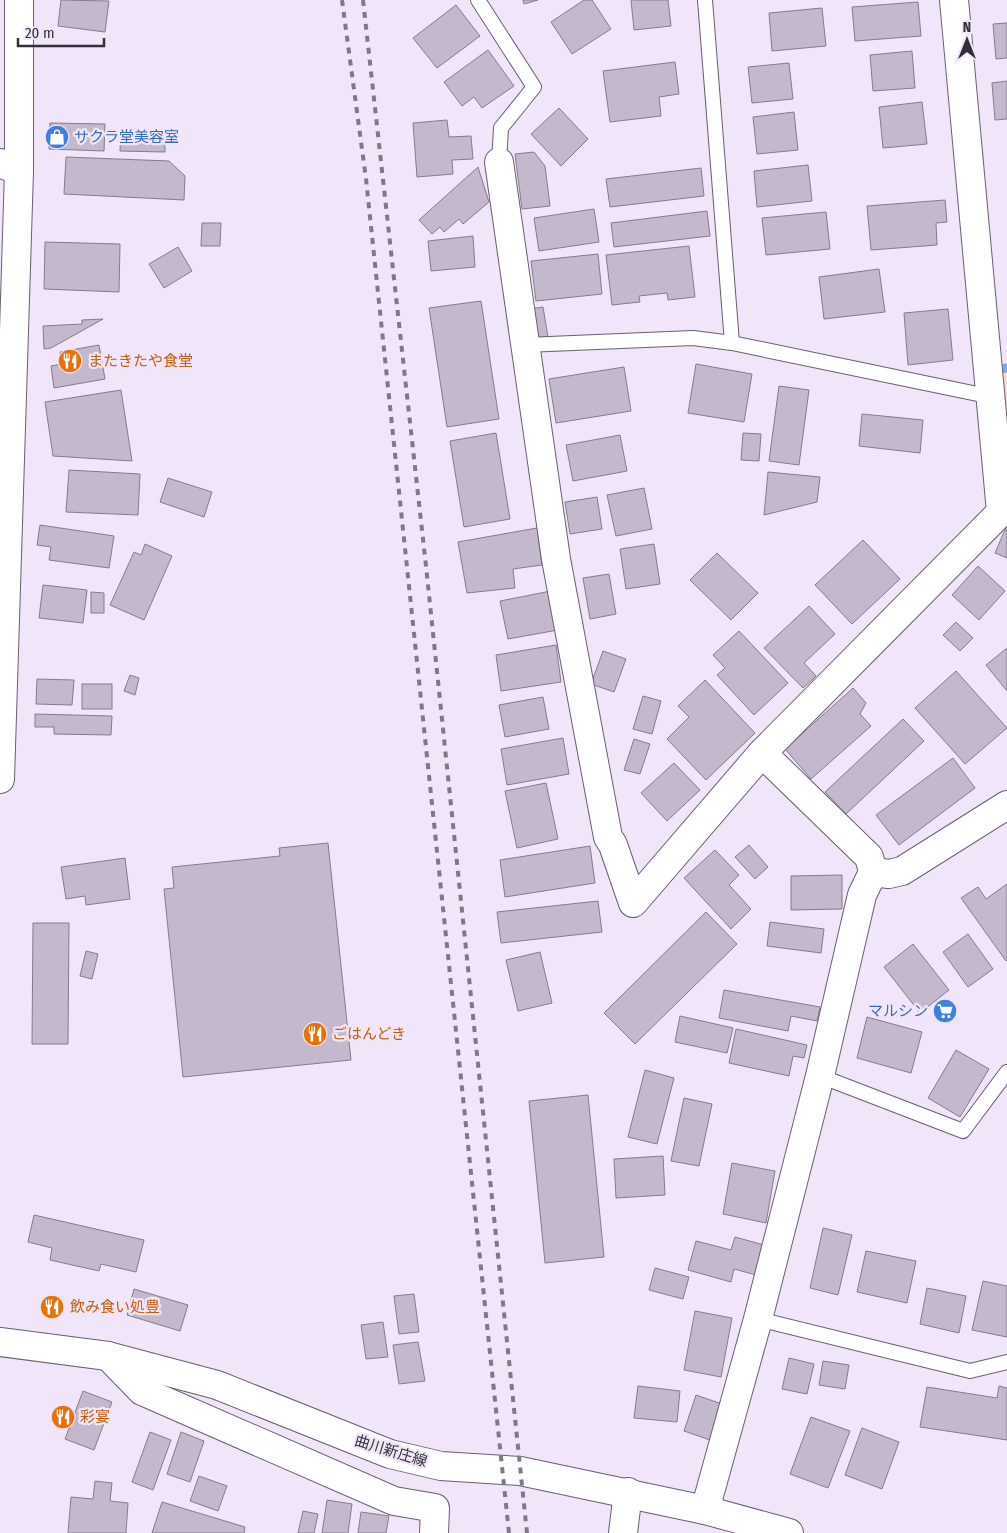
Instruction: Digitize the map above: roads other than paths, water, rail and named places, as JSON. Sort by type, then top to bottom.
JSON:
[{"type":"street","points":[[0,779],[10,167],[19,0]]},
{"type":"street","points":[[499,162],[556,559],[606,827],[633,903],[762,753],[1001,512],[992,397],[954,0]]},
{"type":"street","points":[[705,1510],[758,1319],[820,1076],[862,895],[873,872],[869,858],[762,753]]},
{"type":"street","points":[[873,872],[889,874],[902,871],[1007,805]]},
{"type":"street","name":"曲川新庄線","points":[[0,1342],[108,1356],[217,1385],[390,1454],[441,1466],[520,1471],[628,1492],[705,1510],[789,1533]]},
{"type":"street","points":[[108,1356],[142,1391],[394,1501],[435,1508],[434,1533]]},
{"type":"street","points":[[623,1533],[628,1492]]},
{"type":"lane","points":[[478,0],[534,87],[501,128],[499,162]]},
{"type":"lane","points":[[705,0],[732,344]]},
{"type":"lane","points":[[525,345],[693,338],[732,344],[992,397]]},
{"type":"lane","points":[[820,1076],[963,1131],[1007,1072]]},
{"type":"lane","points":[[758,1319],[970,1371],[1007,1362]]},
{"type":"waterway","points":[[1001,369],[1007,368]]},
{"type":"railway","points":[[342,0],[366,179],[509,1533]]},
{"type":"railway","points":[[363,0],[426,566],[527,1533]]},
{"type":"place","name":"サクラ堂美容室","points":[[57,137]]},
{"type":"place","name":"またきたや食堂","points":[[70,361]]},
{"type":"place","name":"マルシン","points":[[945,1011]]},
{"type":"place","name":"ごはんどき","points":[[315,1034]]},
{"type":"place","name":"飲み食い処豊","points":[[52,1307]]},
{"type":"place","name":"彩宴","points":[[63,1417]]}]
